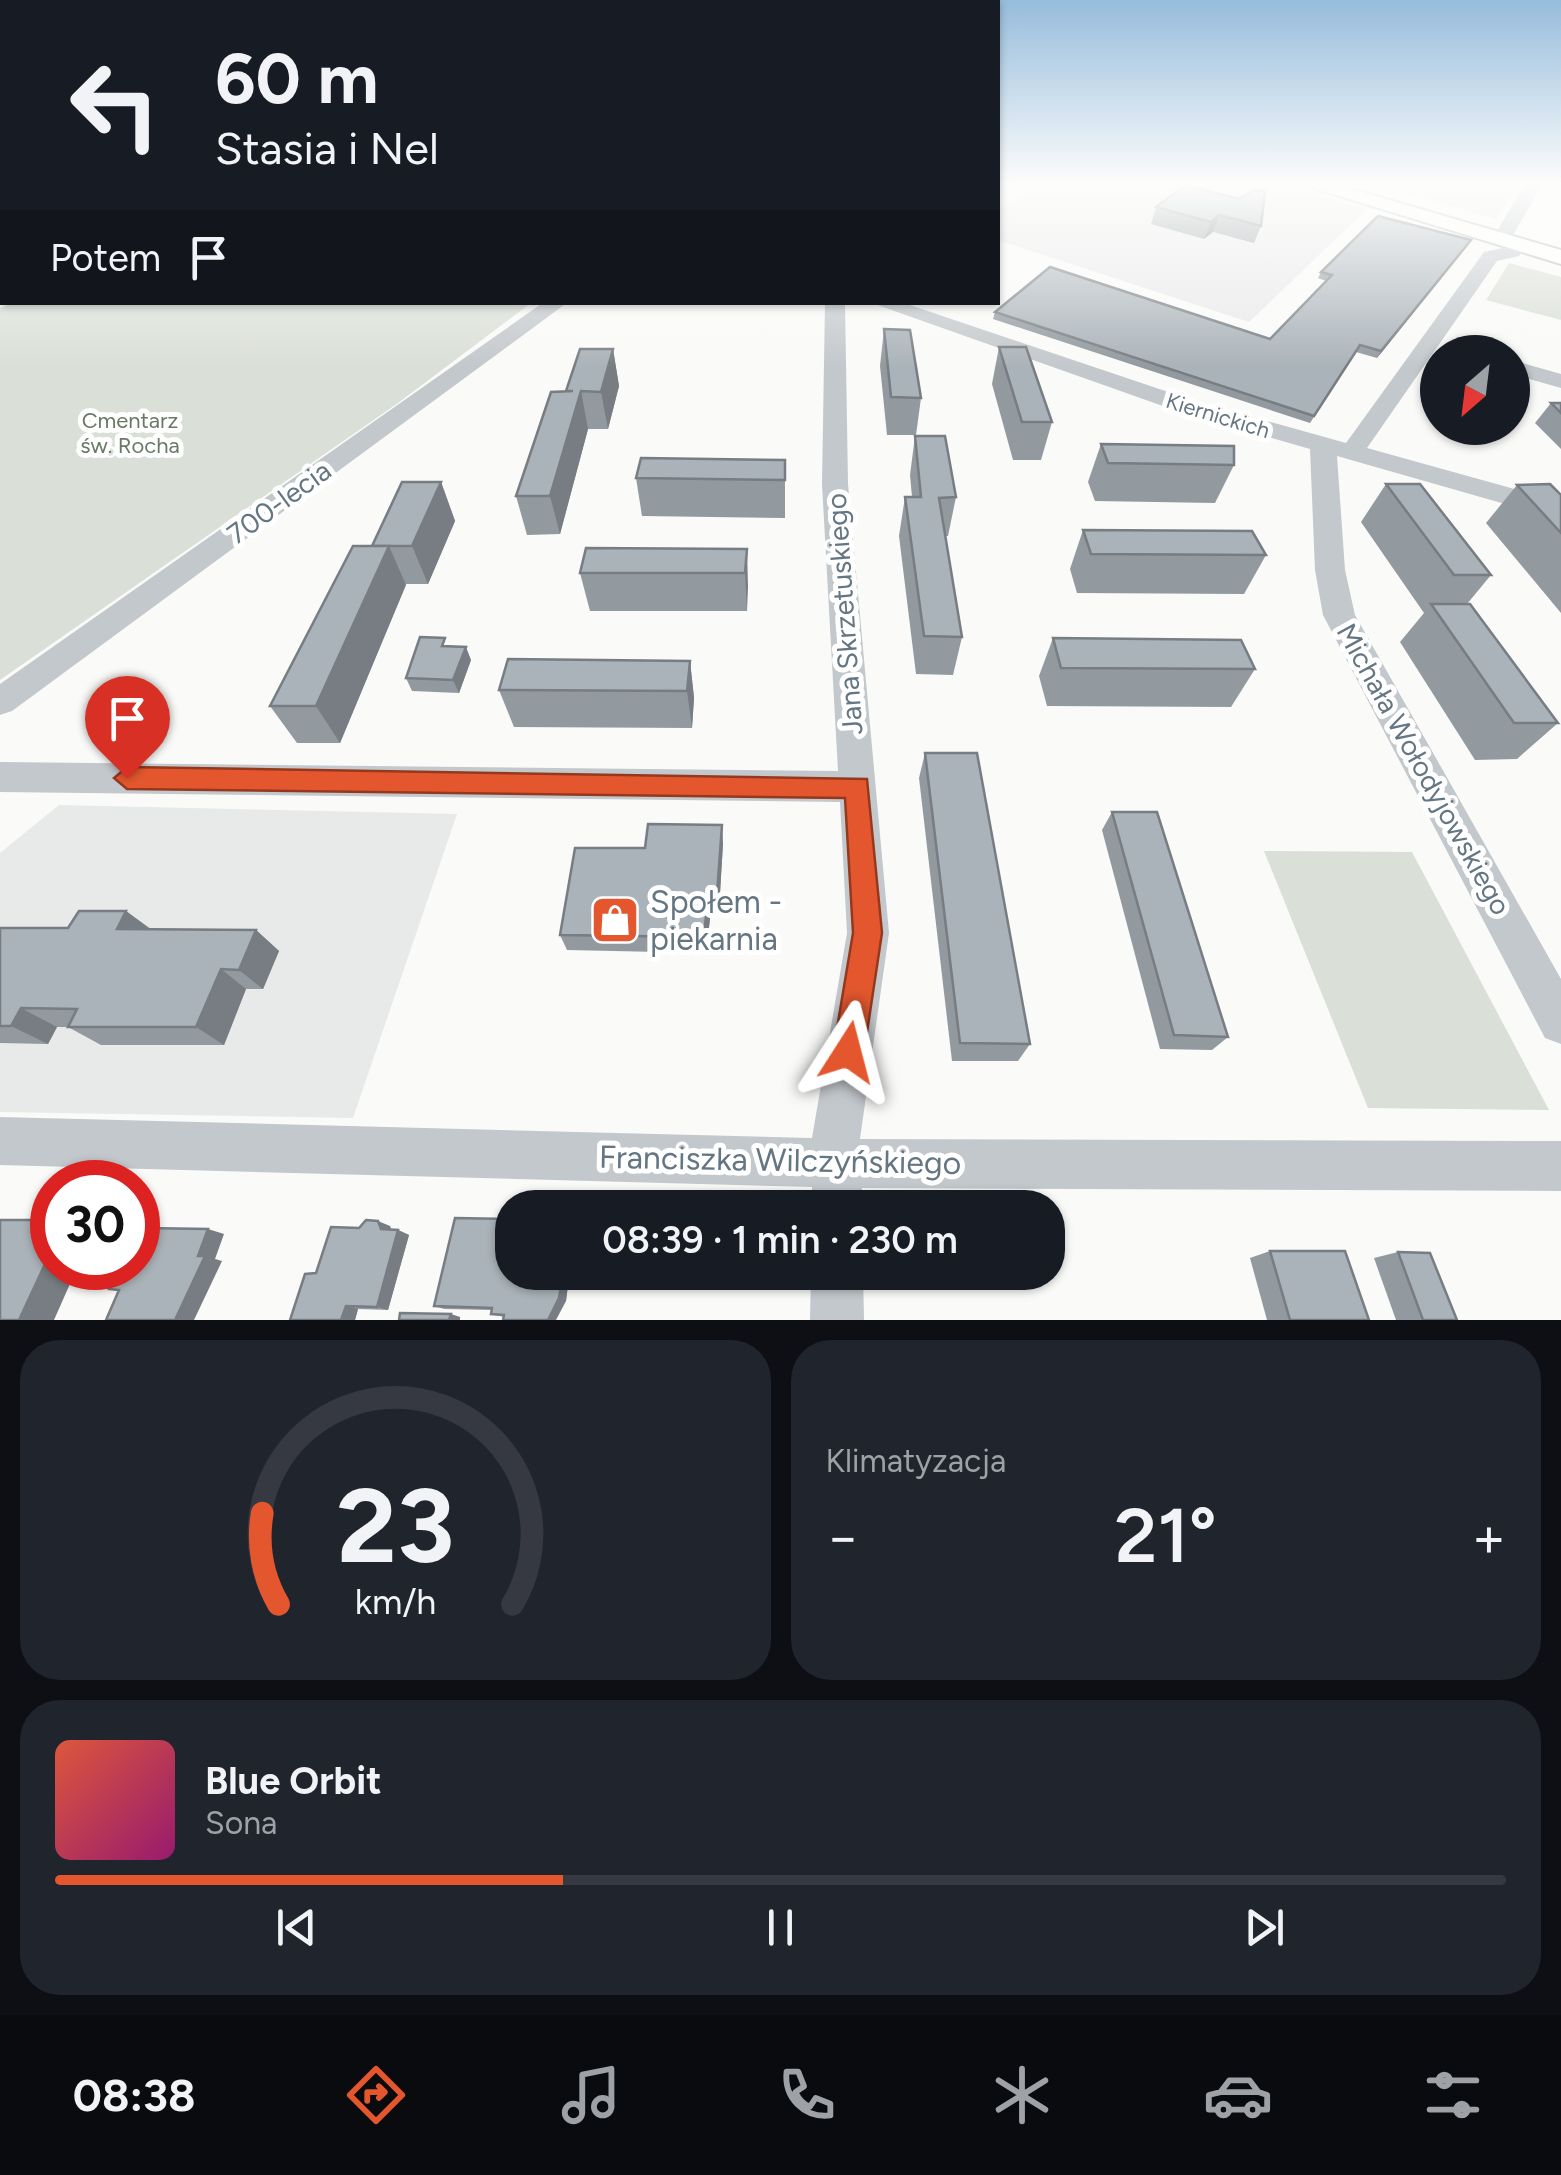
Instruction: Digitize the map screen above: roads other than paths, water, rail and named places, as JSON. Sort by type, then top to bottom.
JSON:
[{"type":"main road","points":[[1521,245],[1561,256]]},
{"type":"main road","points":[[1536,245],[1561,247]]},
{"type":"street","points":[[1436,335],[1490,256],[1505,245]]},
{"type":"street","name":"700-lecia","points":[[0,702],[554,305]]},
{"type":"street","name":"Jana Skrzetuskiego","points":[[835,305],[836,484],[850,732],[858,787],[868,933],[836,1129],[837,1185]]},
{"type":"street","name":"Kiernickich","points":[[888,305],[1186,406],[1561,510]]},
{"type":"street","points":[[1337,449],[1420,355]]},
{"type":"street","points":[[1530,372],[1561,381]]},
{"type":"street","name":"Michała Wołodyjowskiego","points":[[1337,449],[1330,570],[1340,615],[1561,1022]]},
{"type":"street","points":[[0,777],[858,787]]},
{"type":"street","name":"Franciszka Wilczyńskiego","points":[[0,1141],[837,1185],[1561,1166]]},
{"type":"street","points":[[837,1290],[837,1320]]},
{"type":"place","name":"Społem - piekarnia","points":[[615,920]]},
{"type":"park label","name":"Cmentarz św. Rocha","points":[[130,432]]}]
